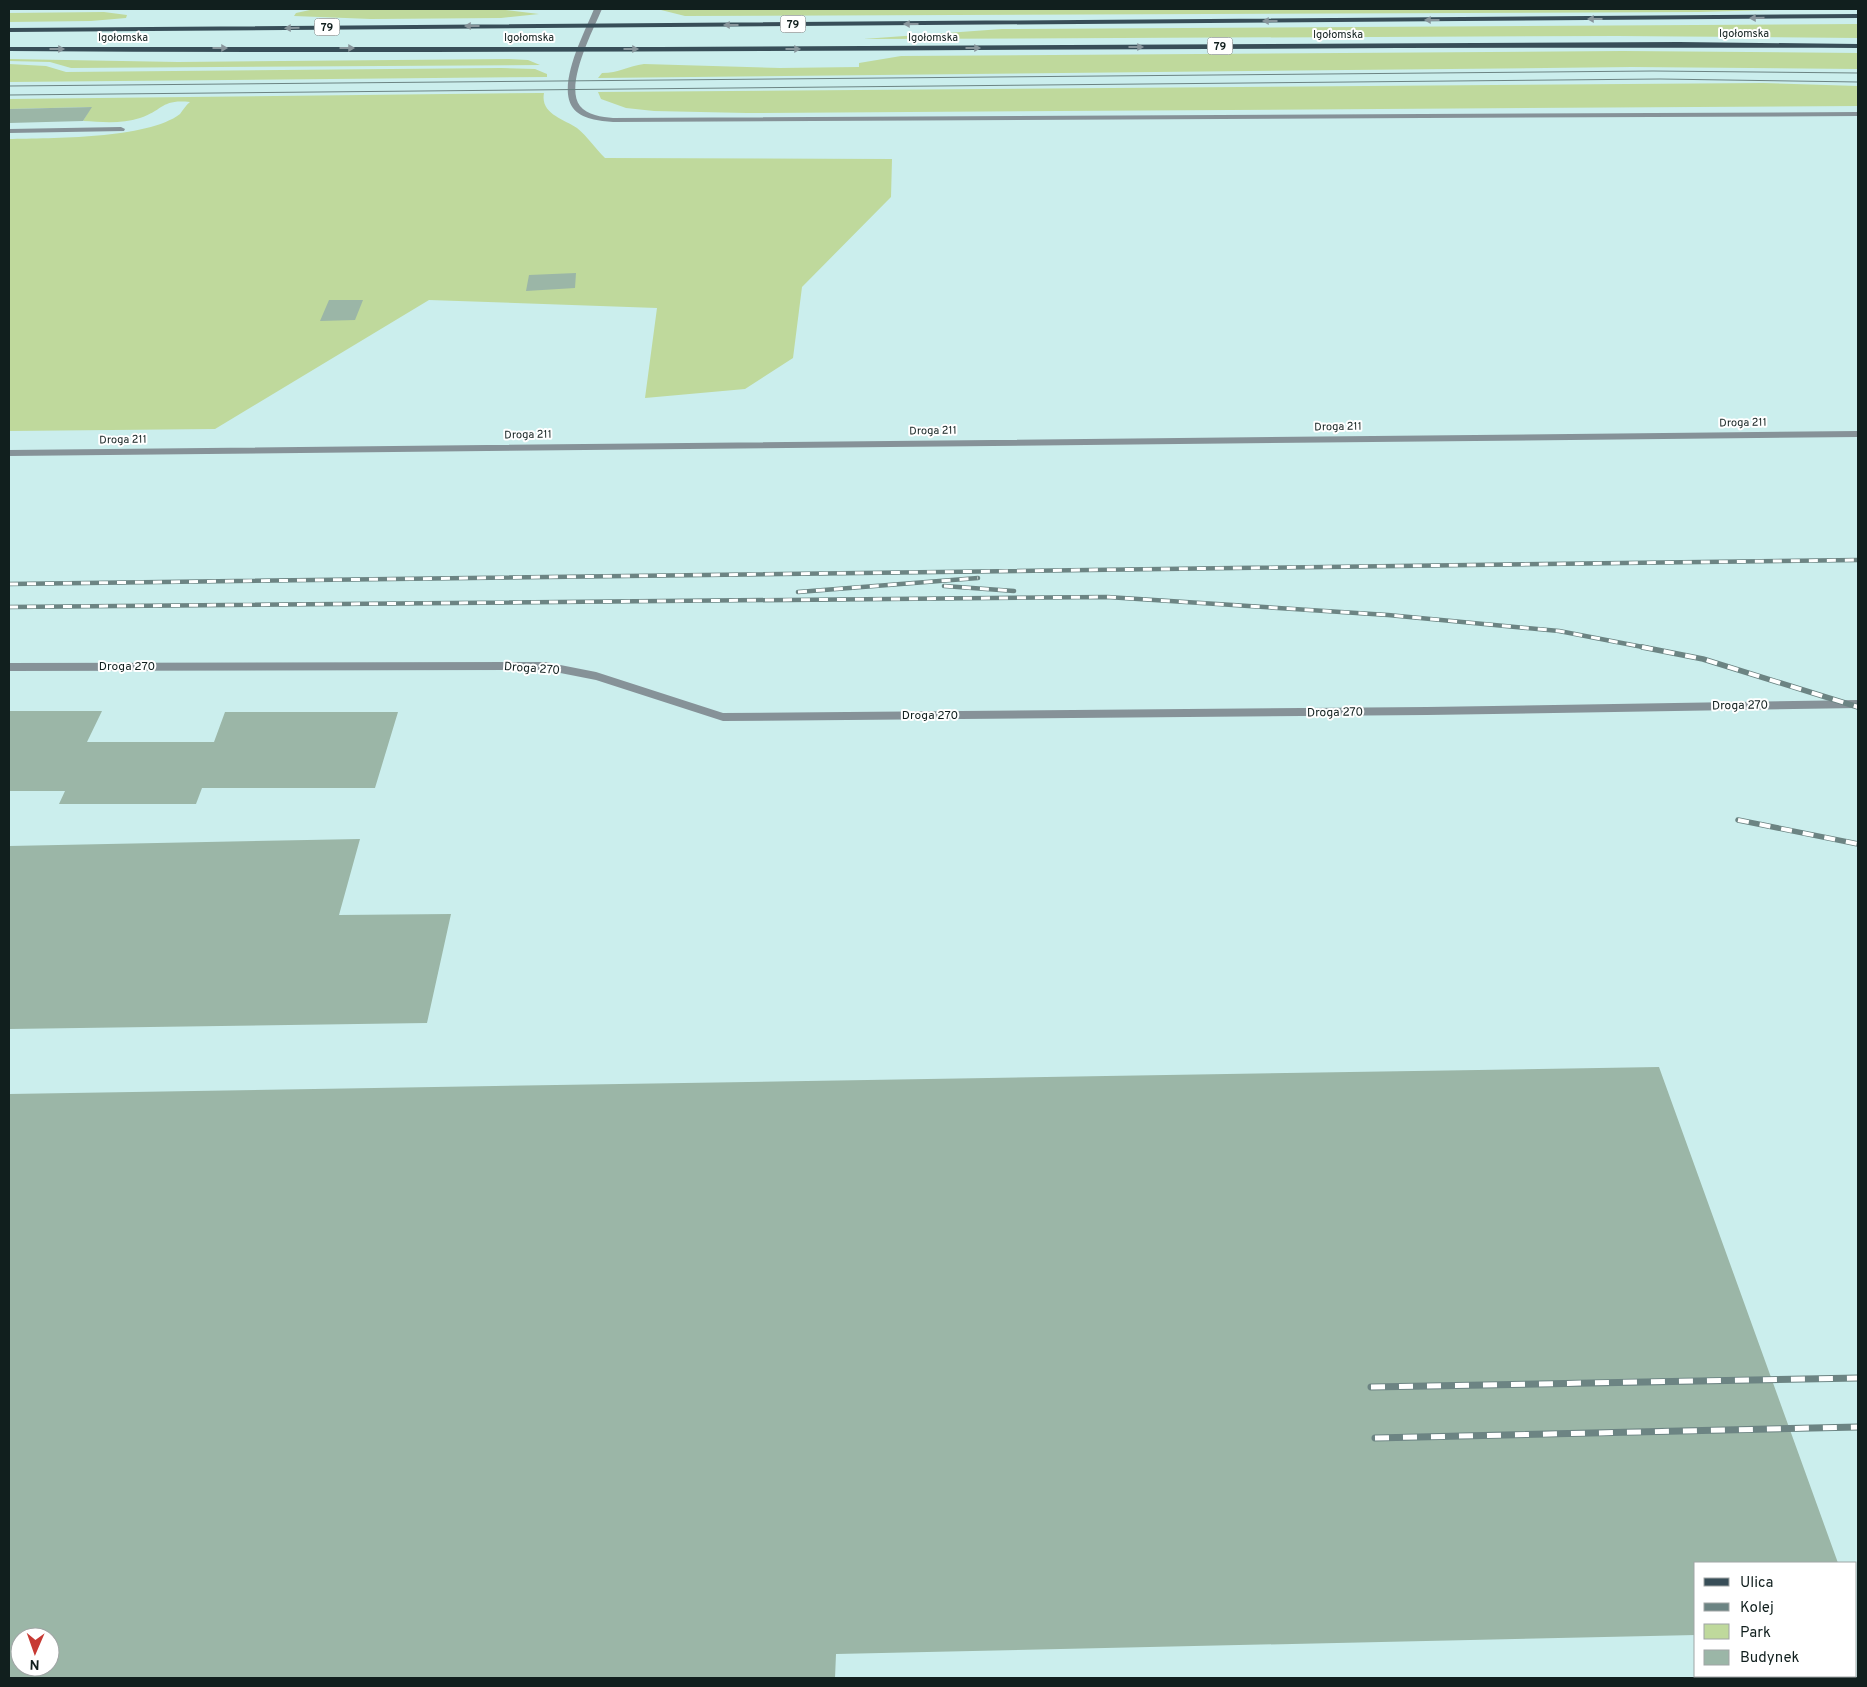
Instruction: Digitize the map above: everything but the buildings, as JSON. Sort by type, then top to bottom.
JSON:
[{"type":"main road","name":"Igołomska","points":[[9,30],[1858,16]]},
{"type":"main road","name":"Igołomska","points":[[9,49],[582,49],[1669,44],[1858,46]]},
{"type":"street","points":[[598,9],[582,49],[570,90],[574,103],[586,113],[596,117],[642,122],[1858,114]]},
{"type":"street","points":[[9,131],[121,129]]},
{"type":"street","name":"Droga 211","points":[[9,453],[1858,434]]},
{"type":"street","name":"Droga 270","points":[[9,667],[545,666],[596,676],[723,717],[1408,711],[1858,704]]},
{"type":"green space","points":[[497,9],[539,14],[501,18],[371,19],[294,16],[296,13],[310,10]]},
{"type":"green space","points":[[657,9],[1805,9],[1699,12],[685,16]]},
{"type":"green space","points":[[104,12],[127,15],[126,18],[91,21],[9,22],[9,13]]},
{"type":"green space","points":[[1858,24],[1858,38],[1617,36],[863,39],[1002,29]]},
{"type":"green space","points":[[1623,51],[1858,53],[1858,69],[1632,67],[598,78],[602,73],[644,64],[780,68],[859,67],[859,63],[901,56]]},
{"type":"green space","points":[[9,59],[178,62],[509,59],[528,60],[540,65],[71,68],[50,62],[9,61]]},
{"type":"green space","points":[[9,64],[46,66],[66,72],[501,68],[535,69],[547,74],[547,77],[9,82]]},
{"type":"green space","points":[[1763,83],[1858,86],[1858,106],[747,113],[654,111],[626,108],[601,99],[598,92]]},
{"type":"green space","points":[[544,93],[544,100],[549,111],[577,128],[605,158],[892,159],[891,197],[802,287],[793,358],[745,389],[645,398],[657,308],[429,300],[215,429],[9,431],[9,139],[98,136],[123,133],[165,122],[180,114],[190,102],[173,102],[148,115],[133,120],[105,122],[83,121],[91,107],[9,109],[9,99]]},
{"type":"tram line","points":[[9,86],[1653,71],[1858,73]]},
{"type":"tram line","points":[[9,95],[1660,79],[1858,82]]},
{"type":"railway","points":[[9,584],[1858,560]]},
{"type":"railway","points":[[798,592],[978,578]]},
{"type":"railway","points":[[944,586],[1014,591]]},
{"type":"railway","points":[[9,607],[1107,597],[1388,615],[1559,631],[1648,648]]},
{"type":"railway","points":[[1642,647],[1703,659],[1858,707]]},
{"type":"railway","points":[[1738,820],[1858,844]]},
{"type":"railway","points":[[1371,1387],[1858,1378]]},
{"type":"railway","points":[[1375,1438],[1858,1427]]}]
